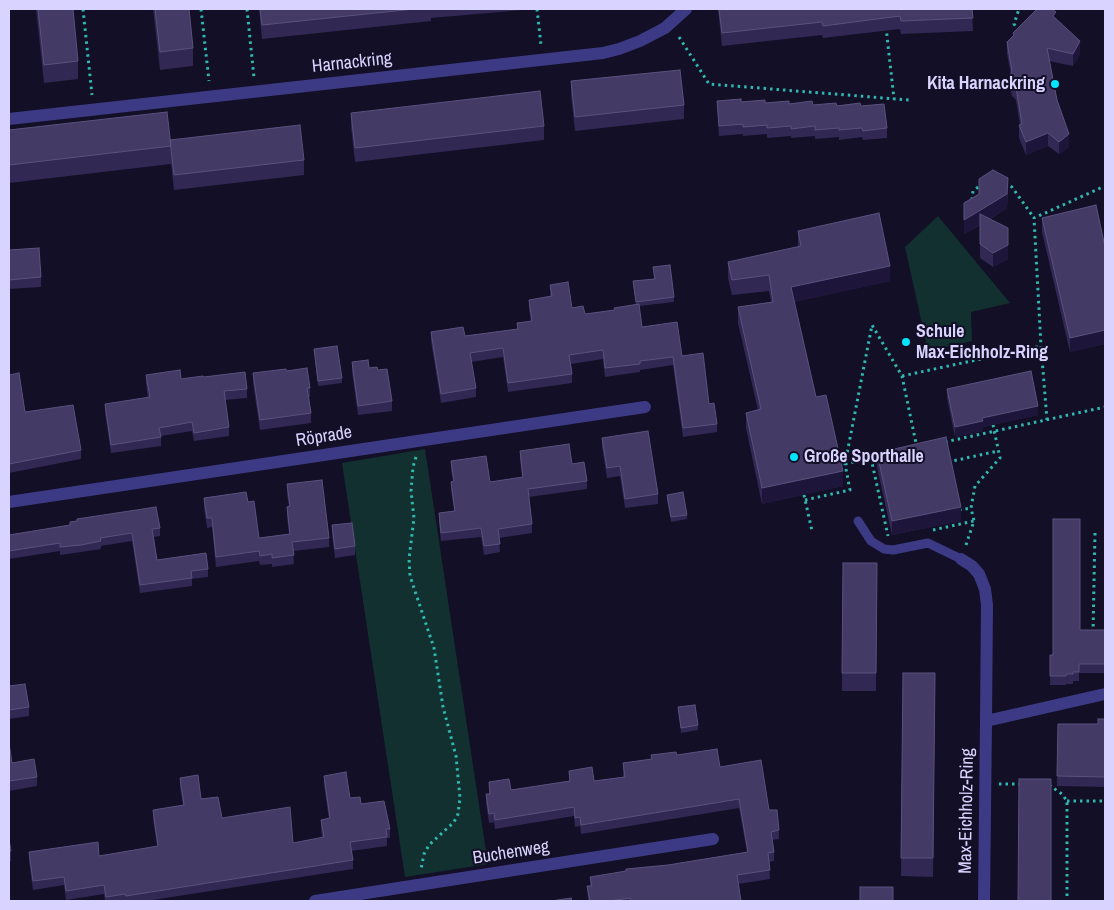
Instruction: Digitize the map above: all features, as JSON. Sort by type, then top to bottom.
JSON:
[{"type":"street","name":"Harnackring","points":[[9,119],[586,56],[619,49],[640,41],[665,28],[686,9]]},
{"type":"street","name":"Röprade","points":[[9,502],[645,407]]},
{"type":"street","name":"Max-Eichholz-Ring","points":[[961,559],[972,566],[979,574],[985,589],[987,605],[984,901]]},
{"type":"street","points":[[986,721],[1105,694]]},
{"type":"street","name":"Buchenweg","points":[[315,901],[713,839]]},
{"type":"lane","points":[[858,521],[873,542],[884,549],[893,550],[928,543],[961,559]]},
{"type":"path","points":[[83,9],[94,109]]},
{"type":"path","points":[[201,9],[211,96]]},
{"type":"path","points":[[247,9],[256,92]]},
{"type":"path","points":[[537,9],[543,60]]},
{"type":"path","points":[[1019,9],[1014,24],[1022,36]]},
{"type":"path","points":[[885,18],[894,99]]},
{"type":"path","points":[[671,23],[710,84],[909,100]]},
{"type":"path","points":[[1000,180],[1012,187],[1034,218],[1047,420]]},
{"type":"path","points":[[972,204],[972,191],[986,181]]},
{"type":"path","points":[[1034,218],[1105,186]]},
{"type":"path","points":[[805,500],[850,490],[844,464],[872,325],[902,376],[918,448]]},
{"type":"path","points":[[902,376],[1041,346]]},
{"type":"path","points":[[942,443],[1105,407]]},
{"type":"path","points":[[961,559],[974,521],[971,508],[975,486],[1000,458],[993,425]]},
{"type":"path","points":[[414,441],[417,457],[413,467],[411,491],[414,528],[410,552],[410,576],[434,648],[442,708],[456,756],[460,798],[458,814],[454,822],[438,836],[424,854],[421,864],[423,884]]},
{"type":"path","points":[[908,450],[926,446]]},
{"type":"path","points":[[948,462],[998,450]]},
{"type":"path","points":[[844,464],[880,456]]},
{"type":"path","points":[[871,458],[889,540]]},
{"type":"path","points":[[804,495],[812,531]]},
{"type":"path","points":[[959,510],[971,508]]},
{"type":"path","points":[[926,532],[954,524],[974,521]]},
{"type":"path","points":[[1093,639],[1095,534]]},
{"type":"path","points":[[985,784],[1022,784]]},
{"type":"path","points":[[1041,785],[1050,785],[1062,794],[1067,801],[1067,901]]},
{"type":"path","points":[[1067,801],[1105,800]]},
{"type":"green space","points":[[938,216],[1010,303],[971,312],[972,341],[928,351],[905,247]]},
{"type":"green space","points":[[425,449],[488,864],[405,877],[342,463]]},
{"type":"building","points":[[38,9],[73,9],[78,61],[44,65]]},
{"type":"building","points":[[155,9],[189,9],[193,48],[160,52]]},
{"type":"building","points":[[260,9],[414,9],[262,25]]},
{"type":"building","points":[[719,9],[972,9],[973,18],[901,21],[900,16],[823,26],[822,22],[722,33]]},
{"type":"building","points":[[1037,9],[1052,9],[1056,12],[1053,16],[1080,41],[1073,54],[1047,48],[1057,100],[1069,134],[1059,142],[1048,133],[1026,142],[1019,125],[1022,124],[1016,88],[1010,76],[1012,71],[1007,42],[1014,35],[1013,33]]},
{"type":"building","points":[[680,70],[684,105],[575,117],[571,81]]},
{"type":"building","points":[[540,91],[544,126],[355,148],[351,113]]},
{"type":"building","points":[[741,99],[741,102],[765,100],[765,103],[789,101],[789,104],[812,101],[813,105],[836,103],[837,106],[860,103],[861,106],[884,104],[887,128],[863,131],[862,128],[815,130],[815,126],[791,129],[791,126],[767,128],[767,125],[743,127],[743,124],[719,126],[717,101]]},
{"type":"building","points":[[167,112],[171,146],[9,165],[9,130]]},
{"type":"building","points":[[300,125],[304,160],[174,175],[170,140]]},
{"type":"building","points":[[993,170],[1008,178],[1007,194],[964,220],[964,203],[979,194],[979,179]]},
{"type":"building","points":[[1096,205],[1105,247],[1105,330],[1070,338],[1042,218]]},
{"type":"building","points":[[879,213],[890,266],[791,287],[816,397],[826,395],[843,471],[762,488],[746,413],[761,409],[738,307],[773,302],[769,275],[732,280],[728,262],[801,246],[798,231]]},
{"type":"building","points":[[980,214],[1008,228],[1008,245],[993,253],[980,244]]},
{"type":"building","points":[[39,248],[41,277],[9,280],[9,250]]},
{"type":"building","points":[[670,265],[674,297],[636,302],[633,281],[655,279],[653,267]]},
{"type":"building","points":[[568,282],[572,308],[583,306],[585,314],[615,310],[614,308],[639,304],[642,327],[677,322],[682,356],[703,353],[709,404],[714,403],[717,424],[683,428],[673,357],[640,361],[640,364],[605,368],[603,350],[569,355],[572,374],[508,383],[503,348],[470,353],[476,388],[441,394],[431,332],[463,327],[465,336],[518,329],[517,323],[532,321],[529,300],[552,296],[550,285]]},
{"type":"building","points":[[337,346],[342,378],[318,381],[314,349]]},
{"type":"building","points":[[368,360],[369,368],[387,369],[392,401],[358,406],[352,362]]},
{"type":"building","points":[[307,368],[310,388],[307,388],[311,413],[260,420],[253,373]]},
{"type":"building","points":[[180,370],[181,379],[245,372],[247,389],[224,391],[229,427],[194,433],[192,422],[159,428],[161,437],[111,445],[105,404],[150,397],[146,375]]},
{"type":"building","points":[[1031,371],[1038,406],[982,418],[983,421],[955,427],[947,389]]},
{"type":"building","points":[[19,373],[25,412],[73,405],[81,450],[9,464],[9,375]]},
{"type":"building","points":[[648,431],[658,494],[625,499],[620,466],[607,468],[602,438]]},
{"type":"building","points":[[946,437],[961,507],[892,521],[877,453]]},
{"type":"building","points":[[569,444],[572,464],[584,462],[587,481],[528,489],[532,524],[498,529],[500,544],[484,546],[481,528],[441,533],[439,513],[455,511],[451,482],[454,481],[451,461],[486,456],[490,482],[523,477],[520,451]]},
{"type":"building","points":[[322,480],[329,538],[292,542],[294,555],[272,558],[272,554],[260,556],[259,551],[216,557],[212,518],[207,518],[204,498],[246,492],[248,502],[254,501],[259,538],[290,534],[287,507],[290,506],[287,484]]},
{"type":"building","points":[[683,492],[687,515],[671,517],[667,495]]},
{"type":"building","points":[[156,507],[160,528],[152,529],[157,560],[206,553],[208,569],[191,571],[192,578],[140,585],[132,533],[100,538],[101,541],[81,545],[60,547],[60,543],[9,551],[9,535],[70,525],[70,522],[77,521],[77,519]]},
{"type":"building","points":[[1053,519],[1080,519],[1080,630],[1105,630],[1105,664],[1079,664],[1079,672],[1066,674],[1066,676],[1050,676],[1050,655],[1053,655]]},
{"type":"building","points":[[352,523],[355,546],[335,549],[332,525]]},
{"type":"building","points":[[843,563],[877,563],[876,673],[842,673]]},
{"type":"building","points":[[903,673],[935,673],[933,858],[901,858]]},
{"type":"building","points":[[25,684],[29,707],[9,710],[9,686]]},
{"type":"building","points":[[695,705],[698,725],[681,728],[678,707]]},
{"type":"building","points":[[1098,719],[1105,719],[1105,777],[1057,776],[1058,724],[1098,724]]},
{"type":"building","points":[[9,743],[12,763],[34,759],[37,777],[9,781]]},
{"type":"building","points":[[717,749],[720,767],[761,760],[769,810],[777,810],[779,830],[771,832],[774,852],[768,853],[770,870],[737,875],[741,901],[631,901],[630,898],[590,901],[587,886],[592,886],[590,877],[626,871],[626,869],[668,865],[748,852],[739,799],[581,825],[580,817],[575,818],[574,807],[495,820],[494,813],[489,814],[486,794],[490,794],[489,782],[509,779],[511,790],[570,781],[569,771],[592,767],[594,781],[625,777],[623,763],[652,759],[651,755],[676,752],[677,755]]},
{"type":"building","points":[[346,772],[350,798],[360,797],[361,804],[384,801],[390,829],[386,829],[387,837],[350,842],[353,860],[126,896],[125,894],[106,897],[104,885],[66,891],[64,877],[33,881],[29,852],[98,842],[99,856],[158,846],[153,810],[184,805],[180,778],[198,775],[201,799],[218,797],[222,818],[290,807],[293,843],[324,837],[321,820],[330,818],[324,776]]},
{"type":"building","points":[[1019,779],[1051,779],[1051,901],[1018,901]]},
{"type":"building","points":[[860,887],[893,887],[893,901],[860,901]]},
{"type":"building","points":[[571,898],[572,901],[551,901]]},
{"type":"place","name":"Kita Harnackring","points":[[1055,84]]},
{"type":"place","name":"Schule Max-Eichholz-Ring","points":[[906,342]]},
{"type":"place","name":"Große Sporthalle","points":[[794,457]]}]
